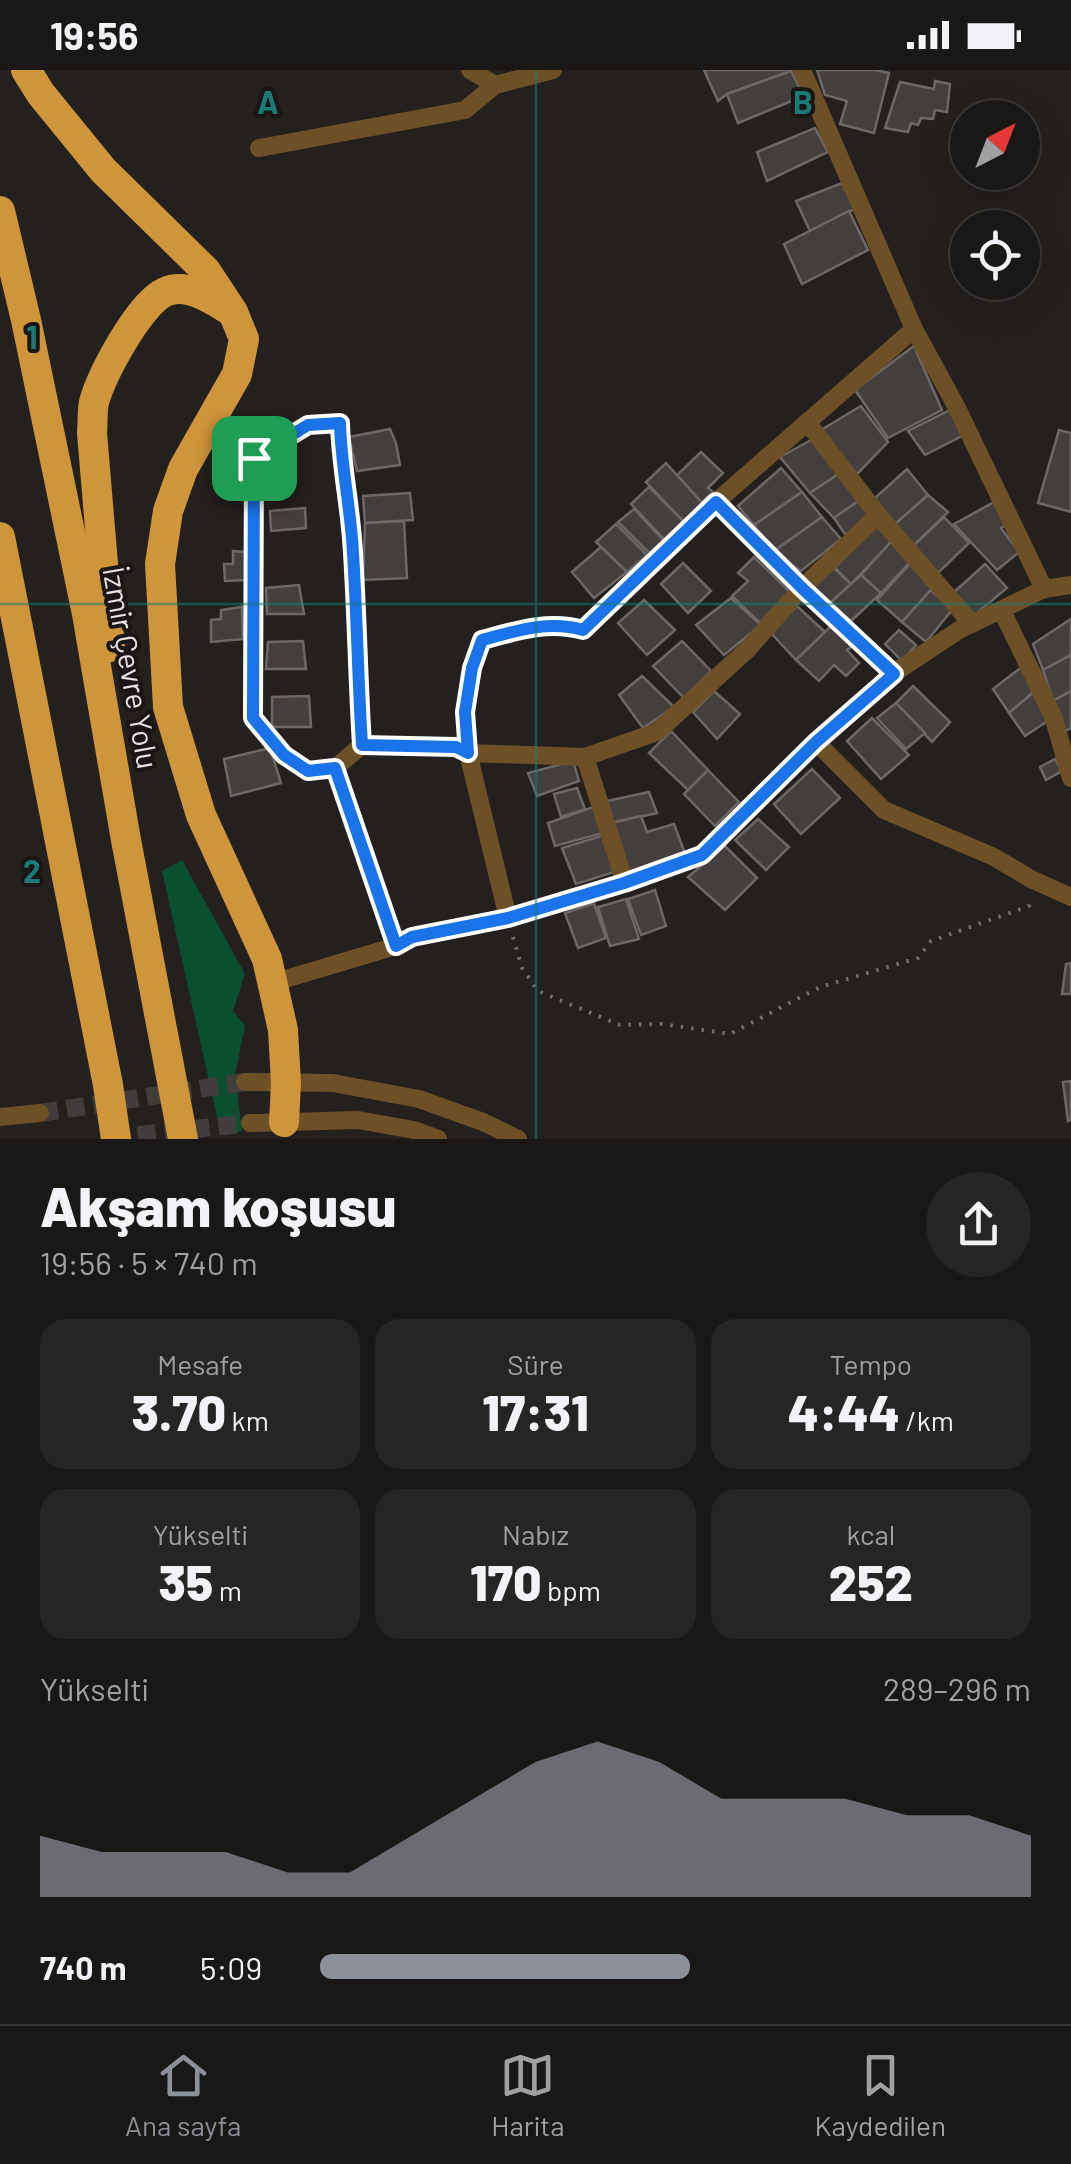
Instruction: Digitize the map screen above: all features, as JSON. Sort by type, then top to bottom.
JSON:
[{"type":"highway","points":[[26,70],[102,170],[206,272],[244,339],[236,374],[182,469],[168,511],[160,564],[168,707],[201,815],[267,958],[283,1030],[284,1122]]},
{"type":"highway","name":"İzmir Çevre Yolu","points":[[0,211],[86,614],[183,1139]]},
{"type":"highway","points":[[126,840],[92,433],[94,403],[132,325],[148,304],[166,291],[184,289],[210,297],[232,312]]},
{"type":"highway","points":[[0,537],[116,1139]]},
{"type":"street","points":[[470,70],[495,85]]},
{"type":"street","points":[[259,148],[465,110],[495,85],[554,70]]},
{"type":"street","points":[[802,70],[914,329],[956,406],[1044,589]]},
{"type":"street","points":[[508,918],[468,753],[465,712],[472,668],[482,640],[542,625],[567,625],[583,630],[716,502],[914,329]]},
{"type":"street","points":[[807,422],[878,514],[972,624]]},
{"type":"street","points":[[362,745],[353,552],[340,454],[340,423],[308,425],[254,458],[253,718],[284,755],[308,771],[335,768],[362,745],[585,756],[658,732],[748,649],[802,588],[878,514]]},
{"type":"street","points":[[716,502],[894,674]]},
{"type":"street","points":[[272,983],[396,946],[412,937],[508,918],[702,855],[816,742],[894,674],[959,630],[1044,589],[1071,585]]},
{"type":"street","points":[[1002,611],[1054,716],[1071,778]]},
{"type":"street","points":[[816,742],[884,810],[994,857],[1071,897]]},
{"type":"street","points":[[585,756],[624,883]]},
{"type":"street","points":[[335,768],[396,946]]},
{"type":"street","points":[[245,1082],[333,1084],[419,1100],[518,1139]]},
{"type":"street","points":[[0,1116],[40,1113]]},
{"type":"street","points":[[250,1124],[358,1120],[414,1130],[438,1139]]},
{"type":"path","points":[[508,918],[522,968],[538,991],[620,1024],[662,1024],[730,1034],[820,987],[918,958],[931,941],[1029,906],[1031,879]]},
{"type":"green space","points":[[182,860],[245,974],[233,1011],[245,1026],[235,1074],[242,1131],[221,1135],[162,871]]},
{"type":"building","points":[[704,70],[791,71],[727,94],[718,101]]},
{"type":"building","points":[[817,70],[889,73],[874,133],[840,124],[847,101],[825,95]]},
{"type":"building","points":[[791,71],[804,96],[738,123],[727,94]]},
{"type":"building","points":[[935,81],[950,84],[947,112],[935,110],[933,119],[921,118],[918,125],[911,123],[908,132],[885,128],[900,82],[934,89]]},
{"type":"building","points":[[815,128],[828,152],[767,181],[757,152]]},
{"type":"building","points":[[842,183],[855,209],[810,231],[796,201]]},
{"type":"building","points":[[849,211],[868,250],[802,284],[784,244]]},
{"type":"building","points":[[914,346],[942,410],[888,438],[855,390]]},
{"type":"building","points":[[861,406],[888,442],[856,475],[821,430]]},
{"type":"building","points":[[952,409],[964,435],[925,455],[908,431]]},
{"type":"building","points":[[390,429],[400,465],[357,471],[349,437]]},
{"type":"building","points":[[1059,430],[1071,433],[1071,512],[1038,503]]},
{"type":"building","points":[[813,439],[840,473],[810,493],[780,457]]},
{"type":"building","points":[[701,452],[723,473],[708,488],[713,492],[702,503],[677,475]]},
{"type":"building","points":[[666,463],[702,503],[684,522],[646,482]]},
{"type":"building","points":[[781,468],[802,492],[754,525],[738,506]]},
{"type":"building","points":[[907,469],[928,495],[894,525],[874,499]]},
{"type":"building","points":[[840,473],[860,500],[834,518],[810,493]]},
{"type":"building","points":[[649,487],[684,522],[666,541],[631,504]]},
{"type":"building","points":[[802,492],[822,517],[774,551],[754,525]]},
{"type":"building","points":[[410,493],[413,520],[365,523],[363,496]]},
{"type":"building","points":[[928,495],[948,512],[912,547],[894,525]]},
{"type":"building","points":[[860,500],[871,516],[847,537],[834,518]]},
{"type":"building","points":[[996,501],[1009,523],[1001,528],[1019,552],[997,570],[954,524]]},
{"type":"building","points":[[305,508],[306,528],[271,531],[270,511]]},
{"type":"building","points":[[634,509],[664,541],[649,553],[618,522]]},
{"type":"building","points":[[822,517],[841,539],[801,571],[774,551]]},
{"type":"building","points":[[944,517],[969,543],[936,575],[912,547]]},
{"type":"building","points":[[404,521],[407,578],[363,580],[365,523]]},
{"type":"building","points":[[616,524],[647,555],[627,572],[596,542]]},
{"type":"building","points":[[876,525],[891,542],[851,584],[835,568]]},
{"type":"building","points":[[891,542],[909,563],[881,593],[861,575]]},
{"type":"building","points":[[601,547],[627,572],[594,598],[572,572]]},
{"type":"building","points":[[233,551],[245,552],[247,580],[225,581],[224,564],[233,564]]},
{"type":"building","points":[[754,557],[789,591],[760,623],[732,596],[748,581],[738,573]]},
{"type":"building","points":[[683,563],[711,591],[688,613],[661,584]]},
{"type":"building","points":[[911,563],[934,586],[902,622],[877,600]]},
{"type":"building","points":[[985,564],[1007,588],[971,618],[952,594]]},
{"type":"building","points":[[833,567],[851,584],[829,604],[812,586]]},
{"type":"building","points":[[861,575],[881,593],[851,621],[829,604]]},
{"type":"building","points":[[299,585],[304,614],[267,614],[266,588]]},
{"type":"building","points":[[931,590],[952,610],[926,642],[902,622]]},
{"type":"building","points":[[731,598],[761,625],[724,655],[696,625]]},
{"type":"building","points":[[644,600],[675,630],[647,655],[618,623]]},
{"type":"building","points":[[797,606],[825,632],[796,660],[771,633]]},
{"type":"building","points":[[242,607],[243,639],[211,642],[211,620],[221,619],[221,610]]},
{"type":"building","points":[[1071,619],[1071,655],[1043,670],[1033,644]]},
{"type":"building","points":[[831,626],[853,646],[847,650],[859,663],[846,676],[834,665],[819,681],[796,660]]},
{"type":"building","points":[[899,630],[916,645],[902,661],[885,644]]},
{"type":"building","points":[[303,641],[306,669],[266,669],[268,642]]},
{"type":"building","points":[[682,641],[711,671],[684,698],[653,666]]},
{"type":"building","points":[[1071,655],[1071,691],[1053,701],[1043,670]]},
{"type":"building","points":[[1023,666],[1037,689],[1009,713],[993,689]]},
{"type":"building","points":[[642,676],[674,707],[643,728],[619,695]]},
{"type":"building","points":[[913,686],[950,722],[932,742],[896,703]]},
{"type":"building","points":[[714,691],[740,714],[717,739],[693,712]]},
{"type":"building","points":[[1071,691],[1071,728],[1061,733],[1053,701]]},
{"type":"building","points":[[1034,692],[1052,718],[1025,736],[1009,713]]},
{"type":"building","points":[[309,696],[311,727],[272,727],[272,697]]},
{"type":"building","points":[[896,703],[925,733],[906,749],[877,718]]},
{"type":"building","points":[[872,718],[909,755],[881,779],[847,741]]},
{"type":"building","points":[[671,731],[708,770],[688,790],[649,753]]},
{"type":"building","points":[[270,748],[281,783],[231,796],[224,759]]},
{"type":"building","points":[[1055,759],[1062,771],[1046,780],[1040,767]]},
{"type":"building","points":[[573,761],[579,781],[537,796],[528,773]]},
{"type":"building","points":[[812,769],[840,798],[801,834],[774,804]]},
{"type":"building","points":[[708,770],[739,802],[715,826],[684,794]]},
{"type":"building","points":[[577,788],[585,809],[561,817],[554,794]]},
{"type":"building","points":[[649,792],[657,813],[611,823],[607,801]]},
{"type":"building","points":[[593,807],[603,833],[555,846],[548,823]]},
{"type":"building","points":[[641,816],[647,832],[674,824],[686,856],[627,877],[611,823]]},
{"type":"building","points":[[758,819],[789,847],[766,870],[735,840]]},
{"type":"building","points":[[604,835],[617,871],[576,884],[562,848]]},
{"type":"building","points":[[725,846],[757,878],[725,910],[688,877]]},
{"type":"building","points":[[655,890],[666,926],[641,935],[628,899]]},
{"type":"building","points":[[626,899],[639,939],[610,946],[598,907]]},
{"type":"building","points":[[594,903],[606,938],[578,948],[565,913]]},
{"type":"building","points":[[1071,963],[1071,994],[1062,994],[1066,964]]},
{"type":"building","points":[[1071,1081],[1071,1120],[1068,1121],[1063,1082]]},
{"type":"tunnel","points":[[40,1113],[245,1082]]},
{"type":"tunnel","points":[[111,1138],[250,1123]]},
{"type":"route","points":[[340,423],[340,454],[353,552],[362,745],[456,747],[468,753],[465,712],[472,668],[482,640],[542,625],[567,625],[583,630],[716,502],[894,674],[816,742],[702,855],[508,918],[412,937],[396,946],[335,768],[308,771],[284,755],[253,718],[254,458],[308,425],[340,423]]}]
